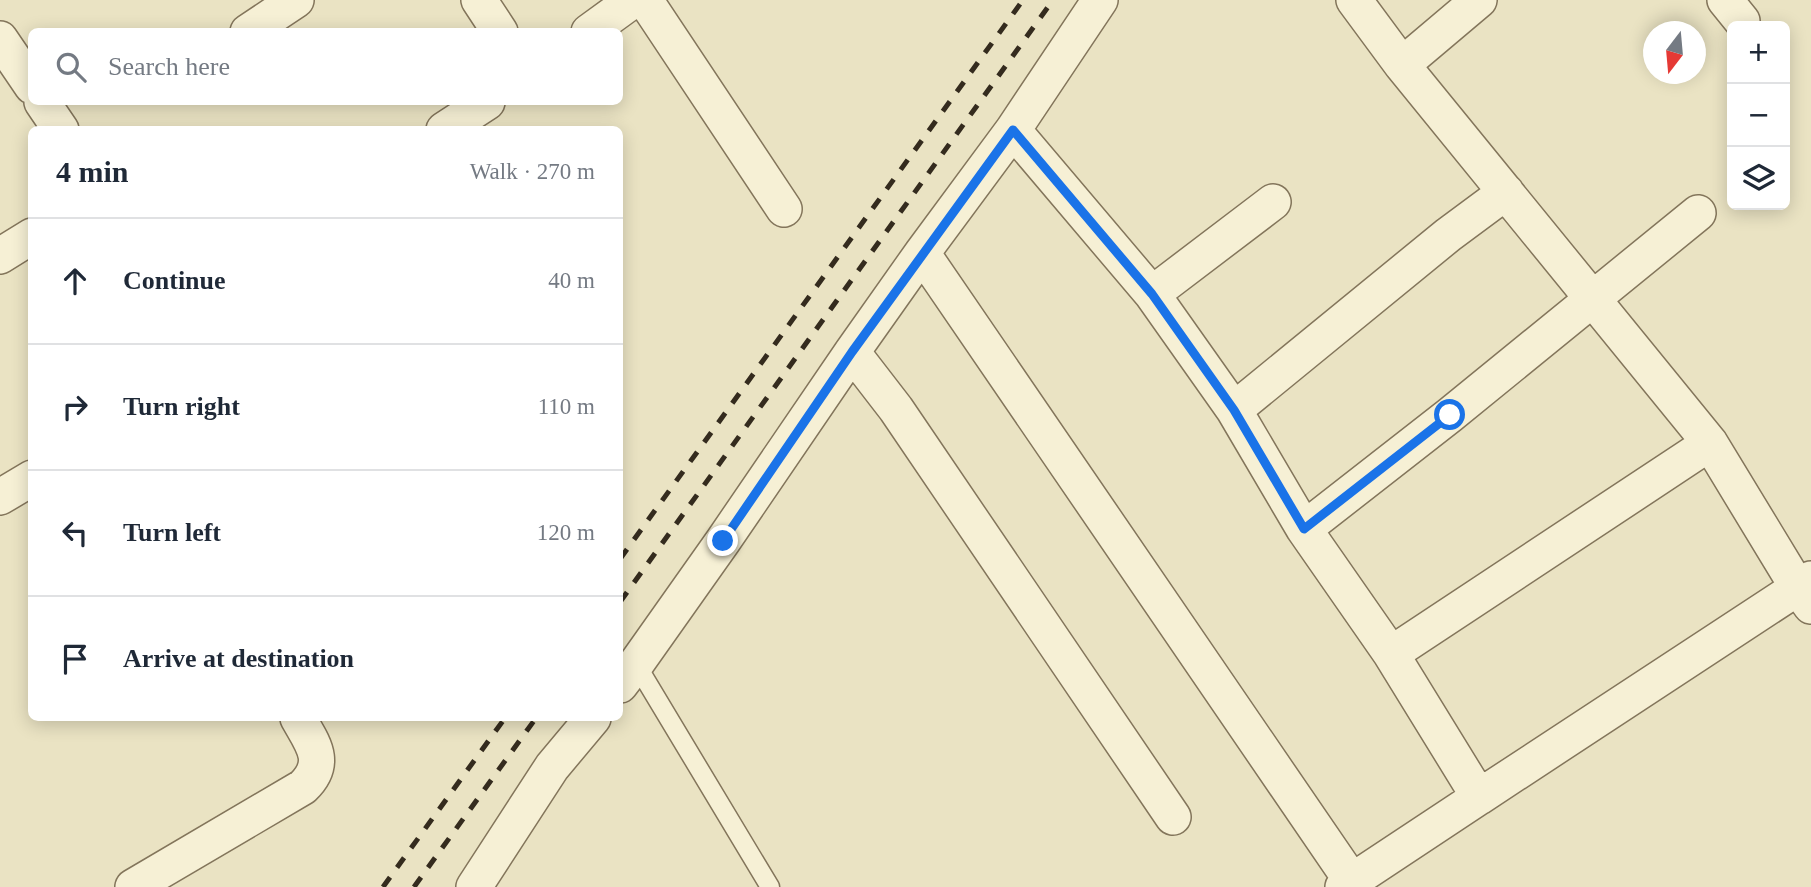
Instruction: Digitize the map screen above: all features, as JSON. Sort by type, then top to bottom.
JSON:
[{"type":"street","points":[[254,28],[296,0]]},
{"type":"street","points":[[480,0],[498,28]]},
{"type":"street","points":[[594,28],[633,0]]},
{"type":"street","points":[[645,0],[784,209]]},
{"type":"street","points":[[628,674],[922,253],[1013,130],[1100,0]]},
{"type":"street","points":[[922,253],[1347,884],[1479,797],[1807,591],[1710,443],[1402,65],[1354,0]]},
{"type":"street","points":[[1402,65],[1479,0]]},
{"type":"street","points":[[0,39],[28,80]]},
{"type":"street","points":[[44,105],[58,126]]},
{"type":"street","points":[[450,126],[482,105]]},
{"type":"street","points":[[1013,130],[1152,294],[1234,410],[1304,529],[1391,654],[1479,797]]},
{"type":"street","points":[[1234,410],[1448,235],[1506,192]]},
{"type":"street","points":[[1152,294],[1273,202]]},
{"type":"street","points":[[1304,529],[1450,415],[1698,213]]},
{"type":"street","points":[[0,256],[28,238]]},
{"type":"street","points":[[852,352],[896,409],[1173,817]]},
{"type":"street","points":[[1391,654],[1710,443]]},
{"type":"street","points":[[0,497],[28,480]]},
{"type":"street","points":[[134,887],[303,787],[311,779],[318,755],[300,721]]},
{"type":"street","points":[[474,887],[552,767],[590,721]]},
{"type":"lane","points":[[628,674],[770,887]]},
{"type":"railway","points":[[623,555],[1023,0]]},
{"type":"railway","points":[[623,598],[1053,0]]},
{"type":"railway","points":[[383,887],[503,721]]},
{"type":"railway","points":[[414,887],[534,721]]},
{"type":"route","points":[[723,541],[852,352],[1013,130],[1152,294],[1234,410],[1304,529],[1450,415]]}]
